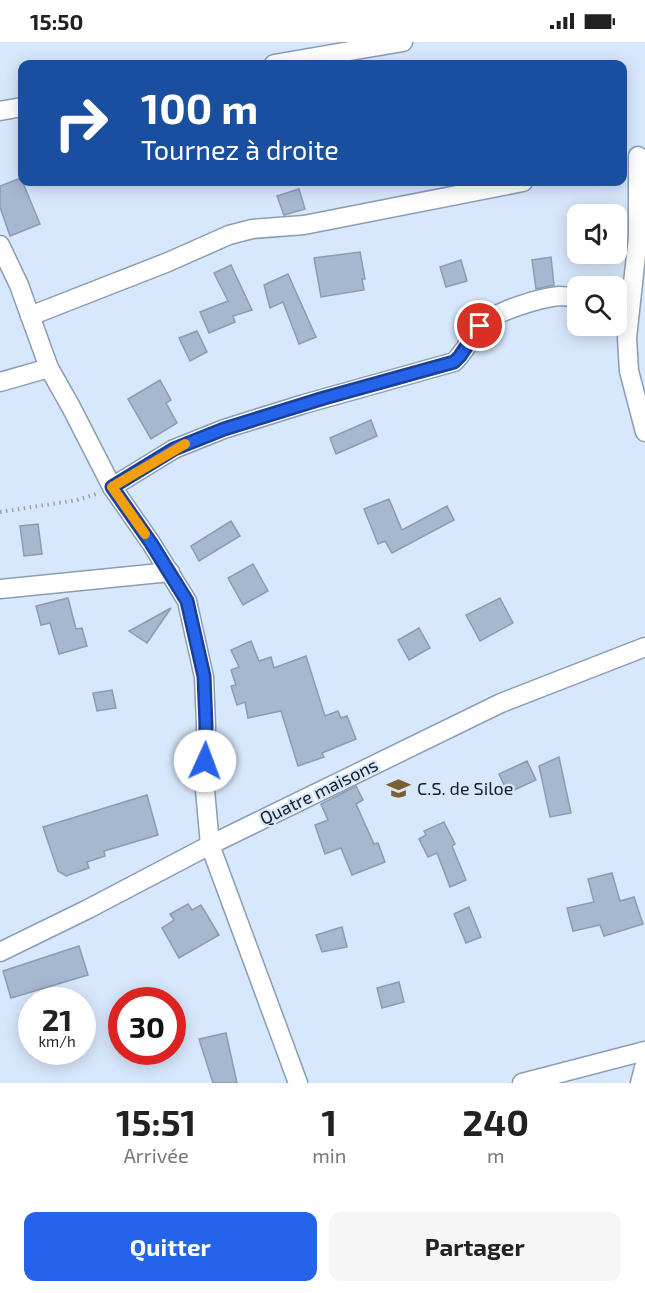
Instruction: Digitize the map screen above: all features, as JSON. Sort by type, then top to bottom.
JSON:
[{"type":"street","points":[[297,60],[403,42]]},
{"type":"street","points":[[0,111],[18,108]]},
{"type":"street","points":[[627,285],[638,237],[635,157]]},
{"type":"street","points":[[30,316],[168,262],[229,235],[245,231],[304,225],[503,186]]},
{"type":"street","points":[[0,245],[19,285],[49,368],[112,487],[187,601],[204,676],[206,726],[204,779],[210,845],[298,1083]]},
{"type":"street","points":[[112,487],[174,449],[224,429],[454,362],[480,326],[489,319],[533,301],[567,296]]},
{"type":"street","points":[[627,336],[629,370],[645,432]]},
{"type":"street","points":[[0,382],[49,368]]},
{"type":"street","points":[[0,589],[170,572]]},
{"type":"street","name":"Quatre maisons","points":[[0,952],[210,845],[501,703],[645,646]]},
{"type":"street","points":[[522,1083],[645,1051]]},
{"type":"street","points":[[640,1083],[645,1064]]},
{"type":"path","points":[[0,512],[77,500],[112,487]]},
{"type":"building","points":[[18,179],[18,186],[24,186],[40,224],[10,236],[0,207],[0,186]]},
{"type":"building","points":[[299,189],[305,209],[284,215],[277,196]]},
{"type":"building","points":[[360,252],[365,279],[362,279],[364,290],[321,297],[314,258]]},
{"type":"building","points":[[551,257],[554,285],[536,289],[532,260]]},
{"type":"building","points":[[461,260],[467,281],[446,287],[440,267]]},
{"type":"building","points":[[231,265],[252,310],[233,316],[235,322],[209,333],[200,312],[228,301],[214,273]]},
{"type":"building","points":[[288,274],[316,337],[299,344],[283,302],[270,308],[264,285]]},
{"type":"building","points":[[197,331],[207,352],[190,361],[179,338]]},
{"type":"building","points":[[160,380],[171,400],[166,403],[177,423],[151,439],[128,399]]},
{"type":"building","points":[[371,420],[377,436],[336,454],[330,438]]},
{"type":"building","points":[[389,499],[402,530],[447,506],[454,520],[392,553],[385,541],[378,544],[364,509]]},
{"type":"building","points":[[231,521],[240,536],[199,561],[191,546]]},
{"type":"building","points":[[38,524],[42,554],[24,556],[20,526]]},
{"type":"building","points":[[253,564],[268,591],[243,605],[228,578]]},
{"type":"building","points":[[68,598],[76,629],[82,628],[87,646],[59,654],[50,623],[41,625],[36,606]]},
{"type":"building","points":[[500,598],[513,623],[480,641],[466,615]]},
{"type":"building","points":[[171,608],[147,643],[129,631]]},
{"type":"building","points":[[419,628],[430,648],[409,660],[398,640]]},
{"type":"building","points":[[251,641],[259,661],[271,657],[274,668],[306,656],[325,716],[338,711],[341,718],[347,716],[356,739],[322,753],[324,757],[298,766],[281,711],[248,718],[245,702],[237,705],[231,686],[236,685],[231,670],[239,667],[231,650]]},
{"type":"building","points":[[112,690],[116,708],[97,711],[93,693]]},
{"type":"building","points":[[559,757],[571,813],[550,817],[539,766]]},
{"type":"building","points":[[527,761],[536,780],[508,793],[499,774]]},
{"type":"building","points":[[356,786],[363,800],[356,804],[374,844],[378,843],[385,862],[352,875],[341,848],[325,854],[315,825],[328,820],[321,804]]},
{"type":"building","points":[[147,795],[158,835],[104,851],[105,856],[87,862],[89,868],[66,876],[58,871],[43,827]]},
{"type":"building","points":[[444,822],[455,844],[452,846],[466,880],[450,887],[437,853],[428,857],[419,839],[426,835],[424,831]]},
{"type":"building","points":[[612,873],[620,901],[634,897],[643,924],[604,936],[600,925],[573,931],[567,908],[594,902],[588,879]]},
{"type":"building","points":[[188,904],[192,910],[201,905],[219,935],[179,958],[162,928],[174,920],[170,914]]},
{"type":"building","points":[[469,907],[481,937],[466,943],[454,914]]},
{"type":"building","points":[[342,927],[347,947],[322,952],[316,935]]},
{"type":"building","points":[[79,946],[88,975],[48,987],[18,987],[18,996],[11,998],[3,971]]},
{"type":"building","points":[[399,982],[404,1002],[382,1008],[377,988]]},
{"type":"building","points":[[226,1033],[237,1083],[213,1083],[199,1039]]},
{"type":"slow traffic","points":[[145,534],[112,487],[185,444]]},
{"type":"place","name":"C.S. de Siloe","points":[[399,789]]},
{"type":"route","points":[[205,761],[204,676],[187,601],[151,543],[112,487],[174,449],[224,429],[454,362],[480,326]]}]
